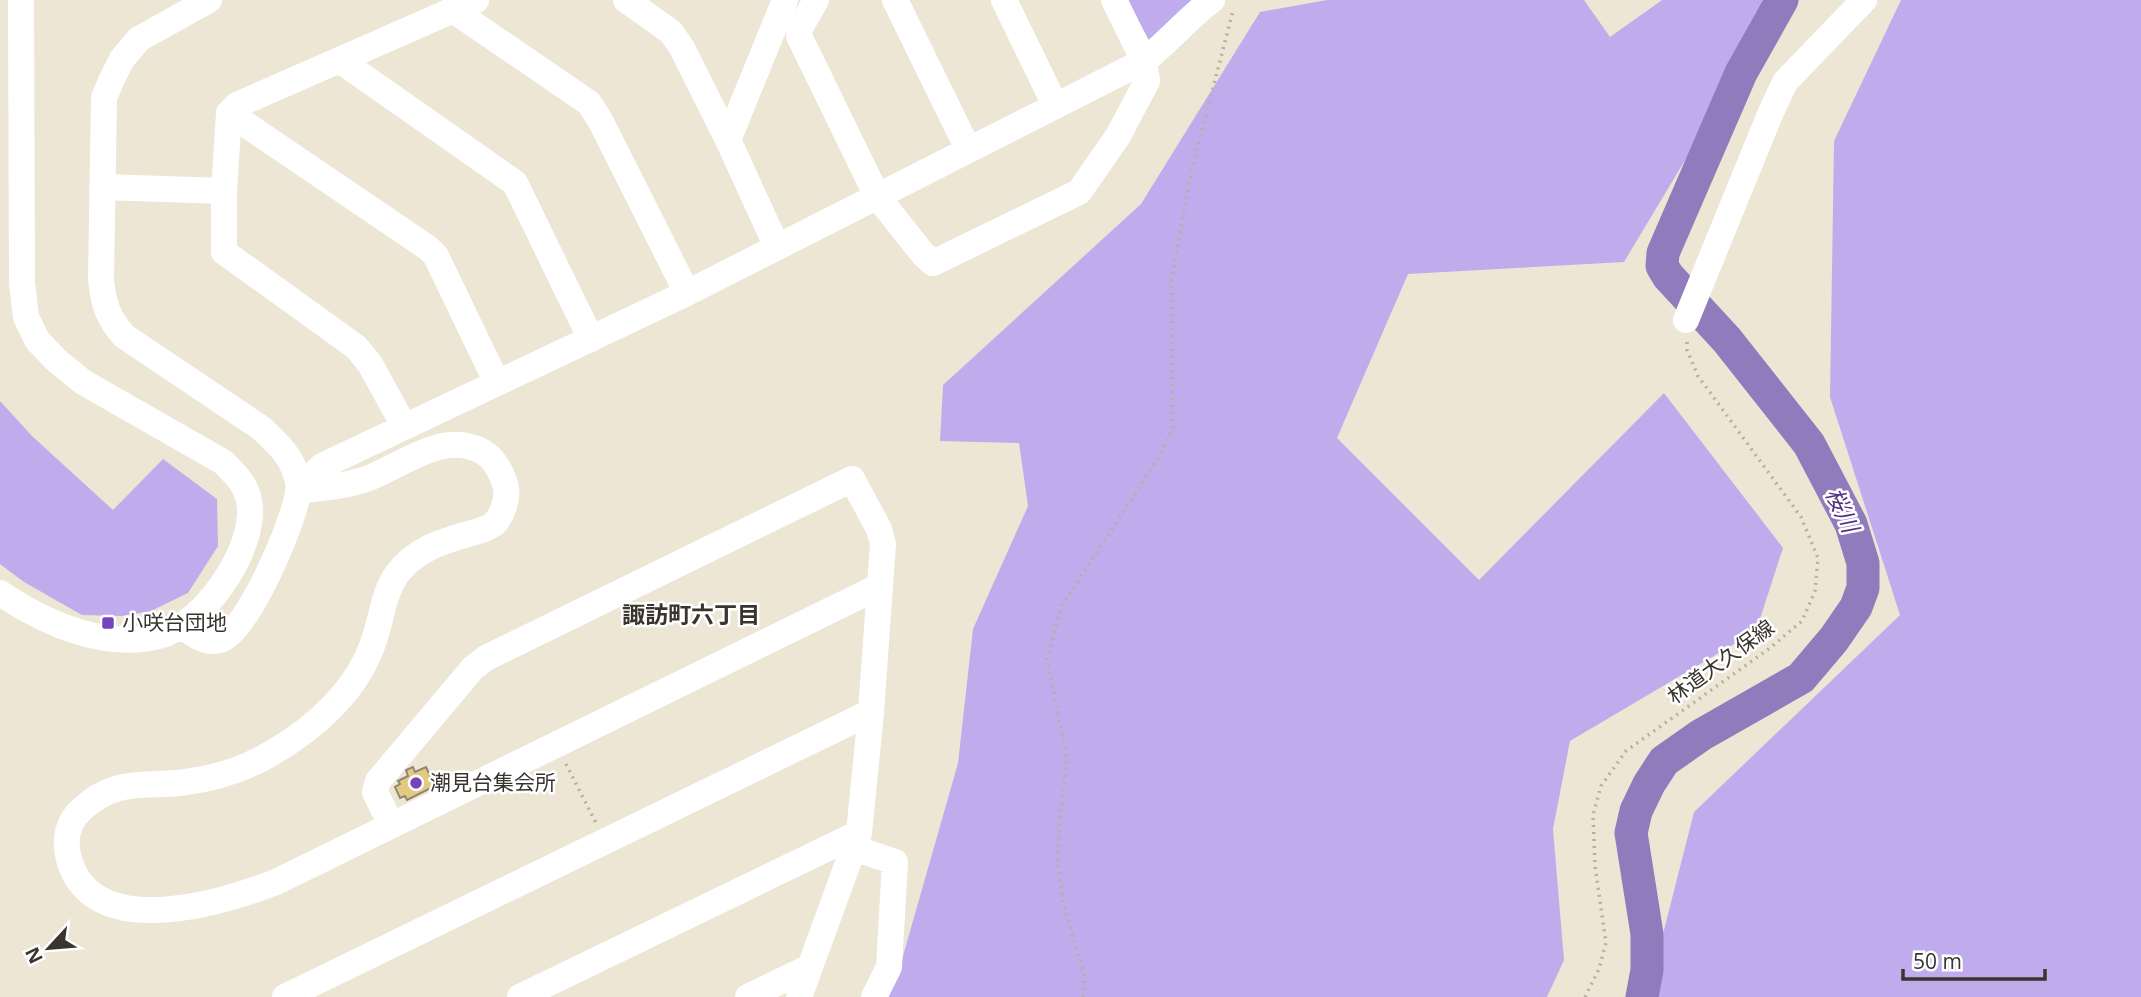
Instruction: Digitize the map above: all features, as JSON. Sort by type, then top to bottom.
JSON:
[{"type":"street","points":[[0,593],[24,609],[89,635],[127,639],[167,634],[182,626],[216,593],[234,566],[244,541],[249,515],[248,497],[239,478],[223,462],[74,375],[37,340],[26,317],[22,283],[21,0]]},
{"type":"street","points":[[209,0],[139,39],[122,59],[104,98],[100,278],[103,302],[111,321],[124,336],[261,428],[279,444],[291,460],[299,491]]},
{"type":"street","points":[[626,0],[671,32],[682,48],[777,247]]},
{"type":"street","points":[[728,140],[786,0]]},
{"type":"street","points":[[816,0],[800,28],[799,36],[877,196],[933,263],[1079,192],[1118,136],[1147,81],[1144,61],[1114,0]]},
{"type":"street","points":[[895,0],[968,149]]},
{"type":"street","points":[[1004,0],[1055,105]]},
{"type":"street","points":[[1686,320],[1785,82],[1864,0]]},
{"type":"street","points":[[404,426],[370,364],[356,347],[224,252],[224,191],[229,113],[237,105],[464,5],[589,103],[687,293]]},
{"type":"street","points":[[182,626],[203,640],[220,641],[240,624],[276,559],[299,491],[322,466],[687,293],[1144,61],[1164,46],[1191,16],[1222,5]]},
{"type":"street","points":[[341,61],[515,183],[591,339]]},
{"type":"street","points":[[229,113],[436,256],[498,383]]},
{"type":"street","points":[[102,187],[224,191]]},
{"type":"street","points":[[299,491],[369,478],[438,446],[455,444],[472,446],[490,456],[500,471],[507,490],[503,512],[493,524],[424,549],[396,576],[385,599],[374,640],[358,676],[331,708],[299,736],[268,755],[219,776],[186,782],[114,788],[93,799],[78,812],[68,828],[66,847],[71,867],[83,886],[104,902],[139,911],[185,908],[236,897],[276,882],[880,586]]},
{"type":"street","points":[[391,825],[375,792],[378,781],[473,668],[486,658],[852,479],[879,529],[883,544],[871,712],[856,840],[799,997]]},
{"type":"street","points":[[285,997],[871,712]]},
{"type":"street","points":[[520,997],[856,840]]},
{"type":"street","points":[[856,840],[895,862],[889,967],[874,997]]},
{"type":"street","points":[[748,997],[810,967]]},
{"type":"path","points":[[1083,997],[1084,974],[1064,906],[1058,866],[1067,758],[1047,659],[1062,607],[1161,454],[1173,428],[1171,283],[1222,5]]},
{"type":"path","name":"林道大久保線","points":[[1585,997],[1599,969],[1606,943],[1593,815],[1601,786],[1626,751],[1770,648],[1801,621],[1815,591],[1818,558],[1801,517],[1698,376],[1687,350],[1686,320]]},
{"type":"path","points":[[556,743],[606,841]]},
{"type":"shaded area","points":[[1127,0],[1199,0],[1150,42]]},
{"type":"shaded area","points":[[1327,0],[1584,0],[1610,37],[1662,0],[1781,0],[1624,262],[1408,274],[1337,438],[1479,580],[1664,393],[1783,548],[1756,631],[1570,741],[1553,829],[1564,960],[1547,997],[886,997],[901,963],[958,763],[973,629],[1028,506],[1019,443],[940,441],[943,385],[1141,204],[1260,12]]},
{"type":"shaded area","points":[[1901,0],[2141,0],[2141,997],[1647,997],[1694,812],[1900,615],[1830,397],[1834,141]]},
{"type":"shaded area","points":[[0,401],[32,436],[113,510],[163,459],[217,499],[218,546],[188,593],[151,611],[122,616],[82,615],[24,582],[0,564]]},
{"type":"building","name":"潮見台集会所","points":[[413,767],[415,772],[426,767],[435,786],[407,800],[405,796],[400,798],[395,787],[400,784],[398,781],[408,776],[406,770]]},
{"type":"waterway","name":"桜川","points":[[1642,997],[1647,970],[1647,934],[1631,833],[1636,811],[1649,784],[1664,761],[1701,735],[1801,678],[1834,639],[1856,607],[1863,588],[1863,563],[1851,524],[1809,444],[1727,340],[1662,266],[1663,253],[1741,73],[1782,0]]},
{"type":"place","name":"小咲台団地","points":[[108,623]]},
{"type":"place","name":"潮見台集会所","points":[[416,783]]},
{"type":"district","name":"諏訪町六丁目","points":[[691,615]]}]
